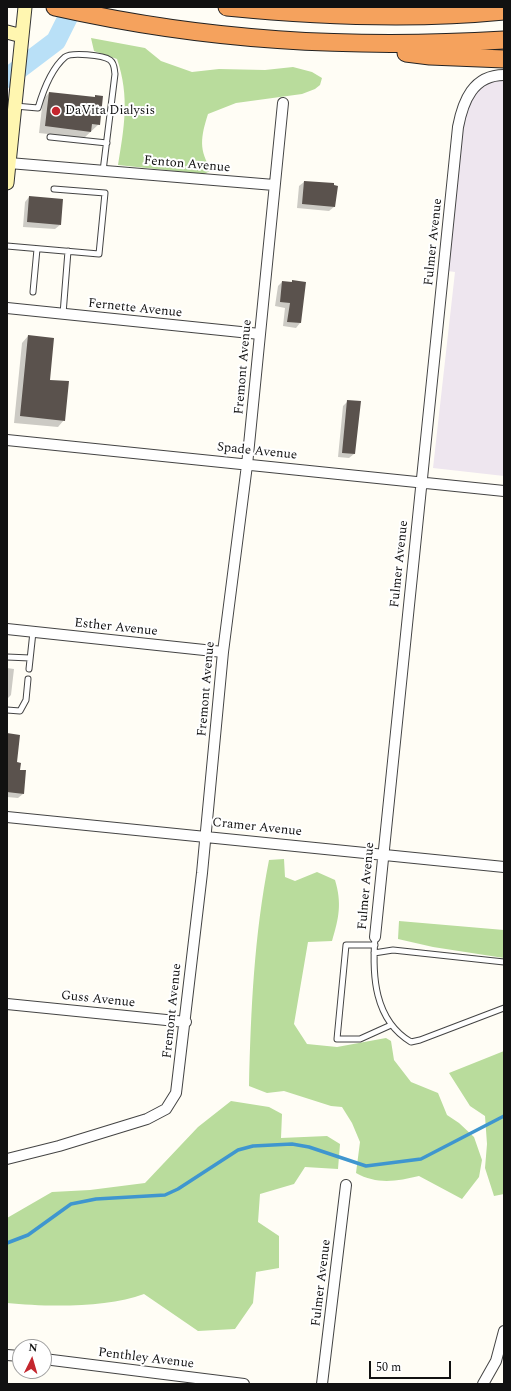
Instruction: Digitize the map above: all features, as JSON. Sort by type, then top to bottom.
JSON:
[{"type":"highway","points":[[55,7],[135,23],[247,38],[356,44],[450,43],[504,40]]},
{"type":"highway","points":[[227,7],[270,11],[366,16],[454,15],[504,11]]},
{"type":"highway","points":[[356,44],[430,56],[504,59]]},
{"type":"street","points":[[7,183],[14,102],[25,7]]},
{"type":"street","points":[[7,32],[22,36]]},
{"type":"street","name":"Fulmer Avenue","points":[[375,941],[458,127],[464,101],[473,88],[486,78],[504,75]]},
{"type":"street","name":"Fremont Avenue","points":[[7,1159],[59,1146],[147,1120],[166,1109],[176,1093],[186,1022],[223,652],[247,465],[283,102]]},
{"type":"street","name":"Fenton Avenue","points":[[9,163],[274,186]]},
{"type":"street","name":"Fernette Avenue","points":[[7,308],[63,315],[260,334]]},
{"type":"street","name":"Spade Avenue","points":[[7,440],[504,491]]},
{"type":"street","name":"Esther Avenue","points":[[7,629],[223,652]]},
{"type":"street","name":"Cramer Avenue","points":[[7,816],[205,835],[504,867]]},
{"type":"street","name":"Guss Avenue","points":[[7,1004],[186,1022]]},
{"type":"street","name":"Fulmer Avenue","points":[[322,1384],[346,1185]]},
{"type":"street","points":[[483,1384],[496,1362],[504,1331]]},
{"type":"street","name":"Penthley Avenue","points":[[52,1360],[244,1384]]},
{"type":"lane","points":[[14,102],[38,108],[44,87],[64,58],[70,54],[102,57],[109,60],[114,65],[115,74],[107,143],[101,170]]},
{"type":"lane","points":[[50,137],[107,143]]},
{"type":"lane","points":[[7,246],[99,254],[105,193],[54,189]]},
{"type":"lane","points":[[33,292],[37,249]]},
{"type":"lane","points":[[63,315],[68,251]]},
{"type":"lane","points":[[29,669],[33,632]]},
{"type":"lane","points":[[7,656],[30,658]]},
{"type":"lane","points":[[7,710],[20,711],[26,700],[28,679]]},
{"type":"lane","points":[[375,941],[346,945],[337,1039],[360,1039],[392,1024]]},
{"type":"lane","name":"Fulmer Avenue","points":[[375,941],[375,984],[381,1006],[392,1024],[403,1037],[411,1042],[420,1040],[504,1008]]},
{"type":"lane","points":[[374,953],[393,950],[504,962]]},
{"type":"shaded area","points":[[504,77],[504,476],[433,468],[455,272],[448,271],[463,114],[478,87]]},
{"type":"green space","points":[[91,38],[145,48],[161,61],[192,72],[219,69],[265,70],[293,67],[312,72],[322,78],[320,85],[315,89],[302,94],[236,103],[208,114],[202,136],[202,143],[204,156],[212,170],[204,174],[118,165],[125,112],[125,99],[121,73],[117,59],[94,51]]},
{"type":"green space","points":[[284,859],[285,877],[295,881],[317,872],[335,880],[339,903],[338,918],[332,941],[308,942],[294,1024],[307,1044],[337,1047],[386,1038],[391,1041],[394,1060],[411,1082],[438,1093],[447,1115],[459,1123],[474,1137],[482,1160],[479,1177],[462,1199],[419,1176],[380,1181],[364,1177],[356,1173],[360,1142],[352,1123],[342,1107],[331,1106],[284,1091],[267,1093],[249,1086],[254,973],[264,889],[269,860]]},
{"type":"green space","points":[[399,921],[504,930],[504,958],[433,947],[398,939]]},
{"type":"green space","points":[[504,1051],[504,1194],[494,1196],[485,1168],[487,1144],[485,1116],[470,1106],[449,1073]]},
{"type":"green space","points":[[231,1101],[269,1107],[282,1114],[281,1138],[327,1136],[340,1144],[338,1169],[305,1167],[294,1184],[260,1194],[258,1222],[279,1236],[279,1268],[256,1272],[253,1303],[235,1329],[198,1331],[144,1294],[129,1299],[95,1304],[58,1306],[7,1303],[7,1218],[52,1192],[90,1190],[145,1183],[198,1127]]},
{"type":"building","points":[[49,92],[95,97],[95,95],[103,96],[100,125],[92,124],[91,132],[45,126]]},
{"type":"building","points":[[304,181],[334,183],[334,185],[338,186],[335,207],[302,204]]},
{"type":"building","points":[[29,196],[63,199],[61,225],[27,222]]},
{"type":"building","points":[[292,280],[306,282],[301,323],[287,322],[290,303],[280,302],[282,281],[292,282]]},
{"type":"building","points":[[28,335],[54,338],[50,380],[69,381],[65,421],[20,416]]},
{"type":"building","points":[[347,400],[361,401],[355,454],[342,453]]},
{"type":"building","points":[[7,733],[20,735],[17,762],[21,763],[20,770],[26,770],[24,794],[7,792]]},
{"type":"waterway","points":[[7,78],[56,41],[73,7]]},
{"type":"waterway","points":[[7,1243],[28,1235],[71,1204],[96,1199],[165,1195],[178,1189],[238,1150],[253,1146],[292,1144],[309,1147],[366,1166],[421,1159],[504,1116]]},
{"type":"place","name":"DaVita Dialysis","points":[[56,111]]}]
